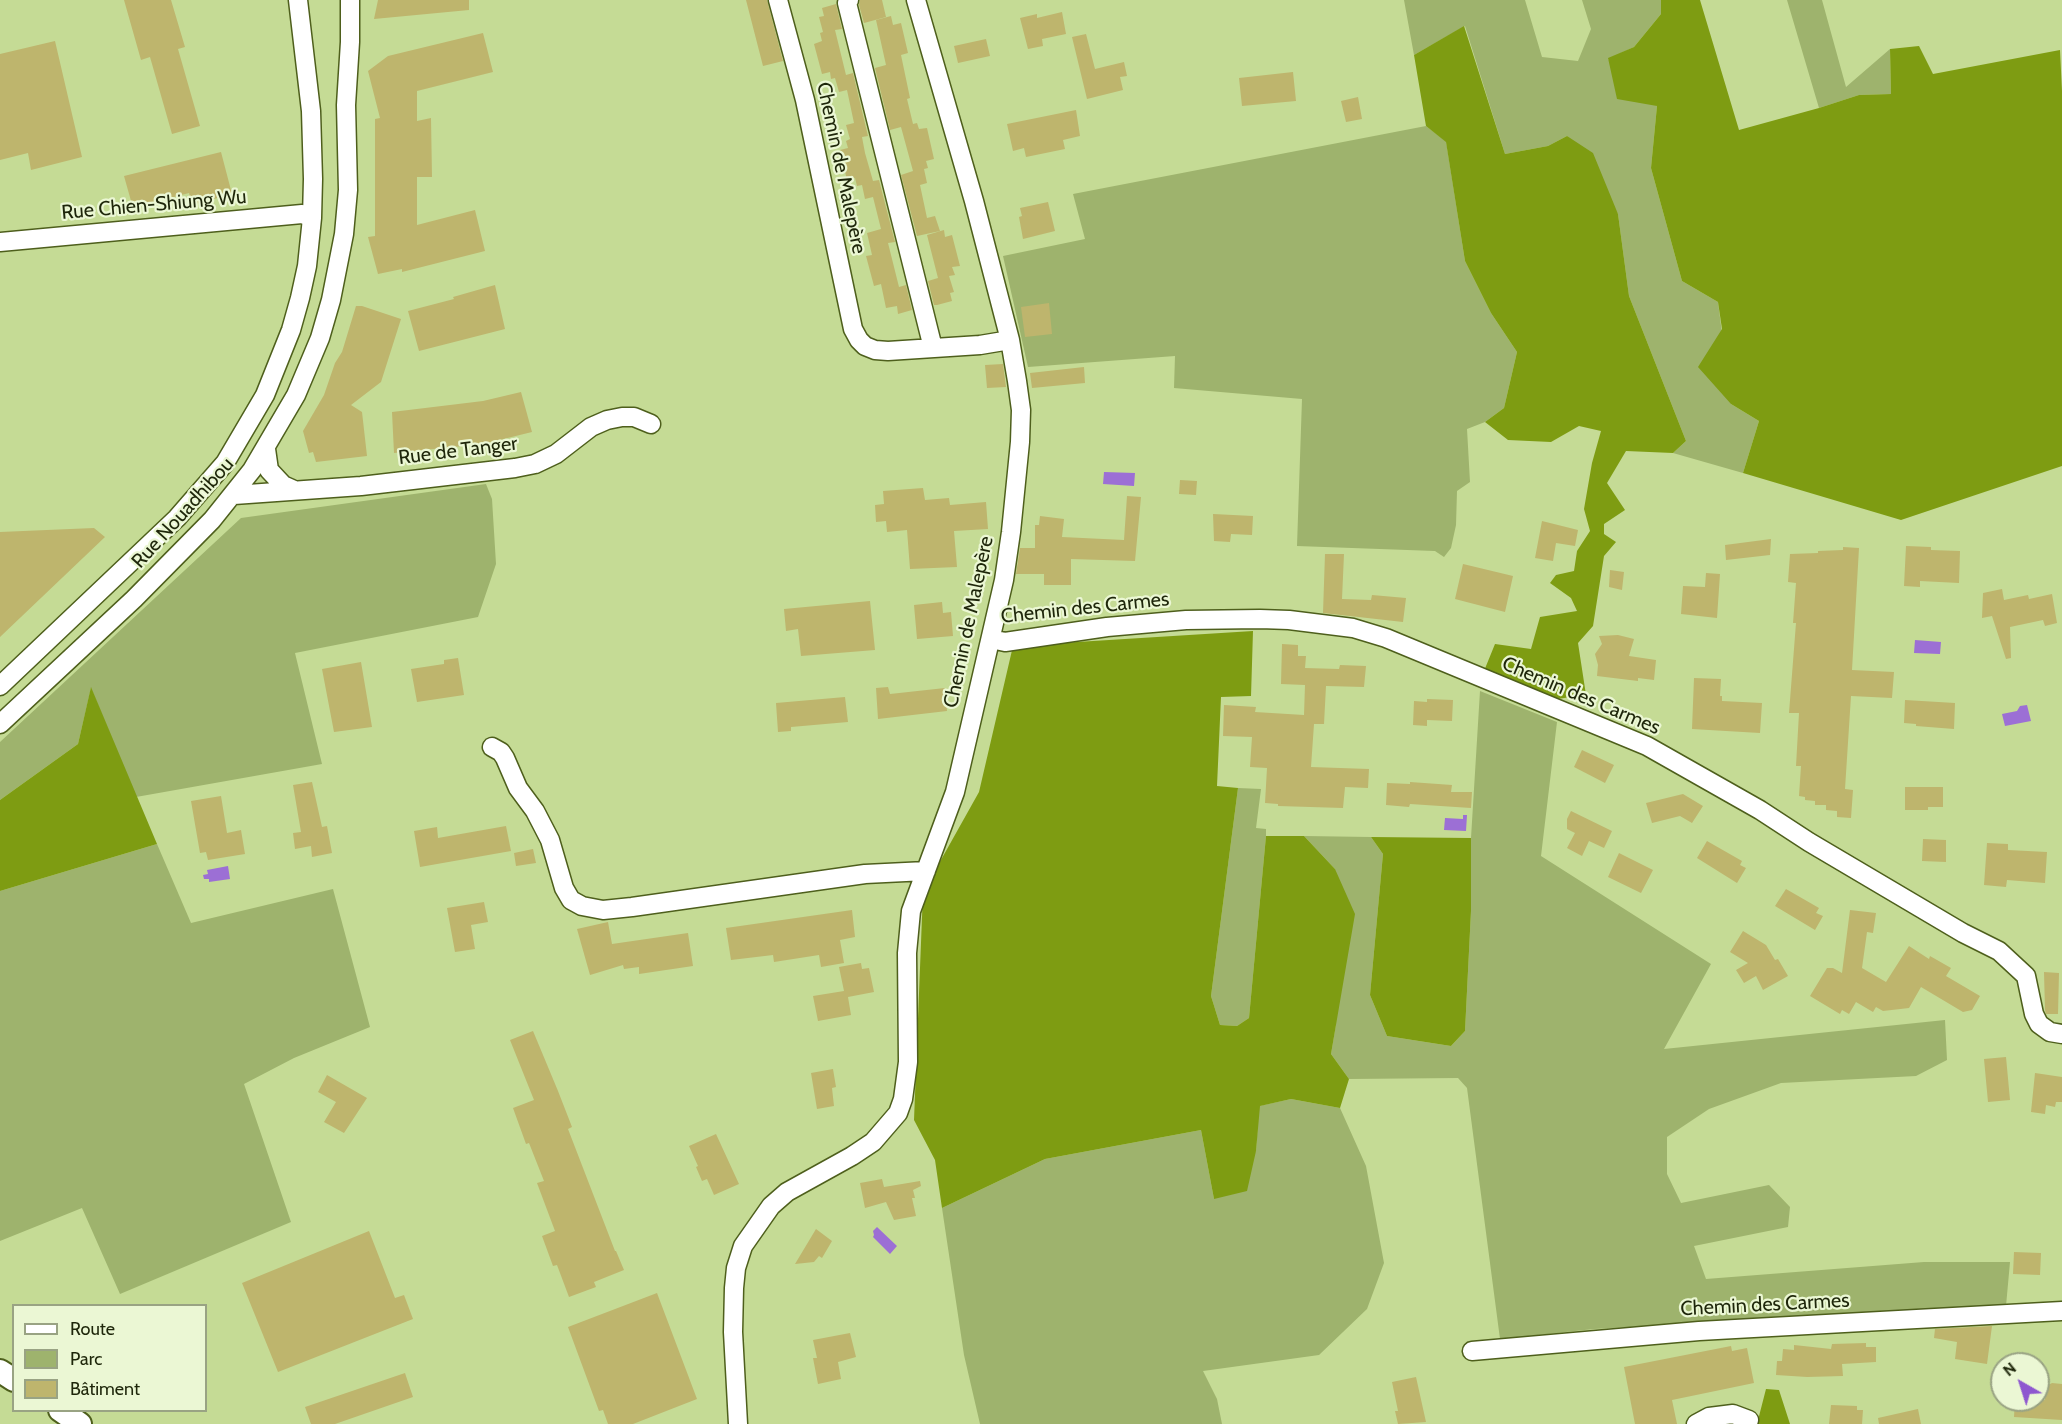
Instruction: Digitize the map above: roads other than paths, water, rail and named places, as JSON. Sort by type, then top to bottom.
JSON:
[{"type":"main road","points":[[63,1412],[80,1424]]},
{"type":"street","name":"Rue Nouadhibou","points":[[0,686],[157,538],[225,463],[266,395],[291,330],[307,266],[312,218],[311,111],[298,0]]},
{"type":"street","name":"Rue Nouadhibou","points":[[0,724],[185,549],[234,495],[266,449],[296,395],[325,319],[339,263],[348,190],[346,105],[350,0]]},
{"type":"street","name":"Chemin de Malepère","points":[[778,0],[805,100],[853,329],[859,340],[865,346],[875,350],[980,345],[1010,340]]},
{"type":"street","points":[[849,0],[847,3],[933,348]]},
{"type":"street","name":"Chemin de Malepère","points":[[738,1424],[733,1332],[736,1268],[743,1246],[771,1206],[787,1192],[873,1142],[898,1113],[907,1082],[911,911],[955,792],[1004,580],[1020,442],[1020,400],[1010,340],[974,201],[916,0]]},
{"type":"street","name":"Rue Chien-Shiung Wu","points":[[0,242],[302,214],[312,218]]},
{"type":"street","name":"Rue de Tanger","points":[[234,495],[292,489],[361,486],[515,468],[535,464],[556,454],[591,427],[607,420],[633,417],[651,424]]},
{"type":"street","points":[[266,449],[269,470],[283,486],[292,489]]},
{"type":"street","name":"Chemin des Carmes","points":[[991,639],[1005,642],[1107,627],[1186,620],[1260,619],[1353,628],[1386,638],[1647,746],[1760,810],[1829,854],[1963,933],[1999,951],[2026,976],[2034,1014],[2039,1024],[2050,1032],[2062,1034]]},
{"type":"street","points":[[492,747],[501,752],[505,758],[518,788],[535,811],[550,840],[564,888],[572,900],[582,906],[603,910],[632,908],[865,874],[926,871]]},
{"type":"street","name":"Chemin des Carmes","points":[[1472,1351],[1700,1331],[2062,1311]]},
{"type":"street","points":[[1696,1424],[1709,1417],[1733,1414],[1749,1420]]}]
